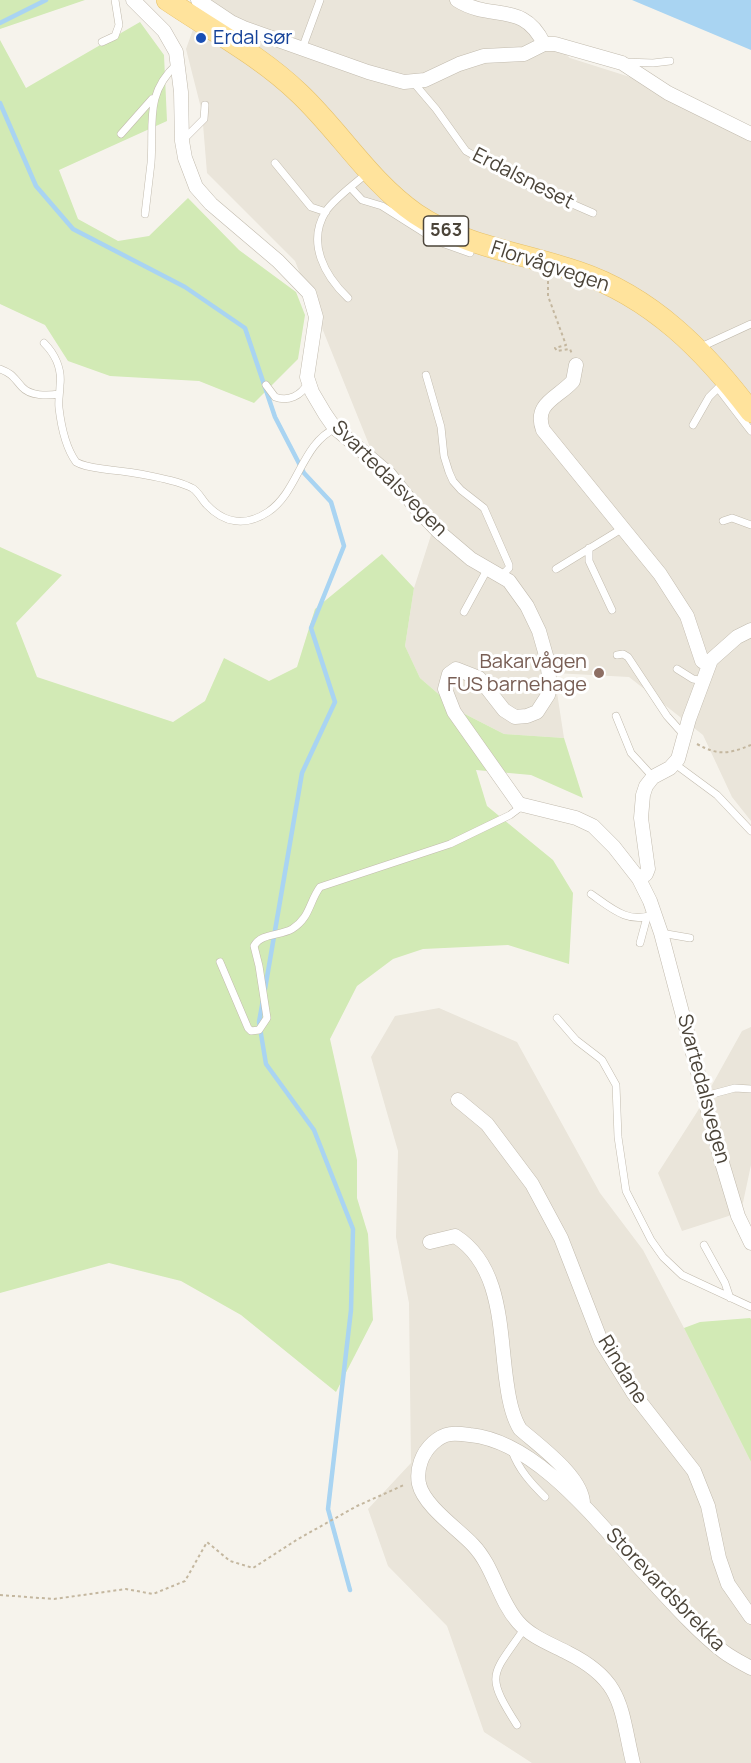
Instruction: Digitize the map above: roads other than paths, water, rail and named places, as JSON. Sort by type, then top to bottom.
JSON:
[{"type":"main road","name":"Florvågvegen","points":[[166,0],[286,81],[324,118],[369,171],[403,204],[438,227],[471,241],[569,269],[604,282],[630,296],[658,314],[698,348],[751,412]]},
{"type":"street","points":[[133,0],[171,40],[176,52],[182,141],[192,177],[201,193],[278,261],[309,293],[316,317],[308,383]]},
{"type":"street","points":[[198,0],[244,28],[394,80],[413,82],[425,80],[483,56],[524,54],[544,44],[555,44],[622,63],[668,93],[751,134]]},
{"type":"street","points":[[457,0],[470,7],[505,11],[521,16],[536,28],[544,44]]},
{"type":"street","points":[[576,365],[573,381],[543,406],[539,418],[540,424],[547,437],[660,574],[682,608],[692,628],[702,661],[708,665]]},
{"type":"street","name":"Svartedalsvegen","points":[[308,383],[325,414],[336,428],[389,474],[438,531],[471,559],[509,581],[522,598],[538,631],[550,676],[548,695],[537,712],[528,716],[515,717],[504,710],[486,685],[470,673],[456,669],[449,674],[445,689],[458,718],[522,806],[588,822],[614,847],[639,879],[651,915],[661,933],[720,1156],[738,1216],[751,1243]]},
{"type":"street","points":[[639,879],[646,874],[648,869],[641,818],[646,786],[653,777],[675,764],[681,753],[684,736],[711,660],[737,637],[751,630]]},
{"type":"street","name":"Rindane","points":[[458,1100],[487,1124],[515,1158],[532,1184],[561,1238],[601,1341],[634,1394],[694,1471],[708,1506],[719,1558],[728,1584],[751,1617]]},
{"type":"street","name":"Storevardsbrekka","points":[[430,1242],[455,1236],[477,1255],[489,1281],[499,1315],[507,1383],[517,1424],[569,1474],[583,1500],[583,1506]]},
{"type":"street","name":"Storevardsbrekka","points":[[524,1629],[510,1613],[486,1564],[474,1546],[431,1504],[418,1482],[419,1465],[427,1449],[444,1435],[450,1433],[481,1436],[523,1453],[555,1478],[650,1579],[724,1652],[751,1668]]},
{"type":"street","points":[[524,1629],[596,1669],[606,1679],[619,1701],[633,1763]]},
{"type":"lane","points":[[102,42],[115,36],[119,25],[115,0]]},
{"type":"lane","points":[[303,49],[320,0]]},
{"type":"lane","points":[[622,63],[625,61],[653,63],[670,61]]},
{"type":"lane","points":[[121,134],[177,64]]},
{"type":"lane","name":"Erdalsneset","points":[[413,82],[466,151],[524,183],[593,213]]},
{"type":"lane","points":[[145,214],[151,162],[151,114],[155,94]]},
{"type":"lane","points":[[182,141],[204,119],[205,105]]},
{"type":"lane","points":[[275,163],[311,207],[326,212]]},
{"type":"lane","points":[[348,298],[328,275],[318,248],[319,232],[326,212],[369,171]]},
{"type":"lane","points":[[351,188],[362,200],[382,206],[439,242],[470,253]]},
{"type":"lane","points":[[698,348],[751,324]]},
{"type":"lane","points":[[44,343],[52,351],[58,366],[59,408],[64,433],[76,462],[157,478],[193,488],[222,518],[233,521],[251,519],[268,512],[287,493],[318,440],[336,428]]},
{"type":"lane","points":[[0,369],[9,372],[22,388],[34,394],[58,394]]},
{"type":"lane","points":[[426,375],[441,427],[444,456],[449,472],[460,490],[484,508],[509,568],[501,576]]},
{"type":"lane","points":[[266,385],[275,397],[285,399],[300,394],[308,383]]},
{"type":"lane","points":[[693,425],[709,397],[718,387],[751,431]]},
{"type":"lane","points":[[723,520],[732,518],[751,525]]},
{"type":"lane","points":[[556,569],[623,528]]},
{"type":"lane","points":[[589,548],[589,561],[612,610]]},
{"type":"lane","points":[[464,612],[488,568]]},
{"type":"lane","points":[[617,656],[623,654],[628,657],[667,716],[684,736]]},
{"type":"lane","points":[[677,669],[693,679],[704,681]]},
{"type":"lane","points":[[616,716],[631,753],[653,777]]},
{"type":"lane","points":[[675,764],[717,795],[751,831]]},
{"type":"lane","points":[[220,962],[248,1028],[259,1030],[267,1018],[254,946],[260,938],[293,929],[306,916],[320,887],[450,844],[510,815],[522,806]]},
{"type":"lane","points":[[591,894],[621,915],[637,919],[651,915]]},
{"type":"lane","points":[[640,943],[651,915]]},
{"type":"lane","points":[[661,933],[690,938]]},
{"type":"lane","points":[[557,1018],[576,1040],[602,1060],[616,1085],[619,1146],[626,1191],[651,1240],[663,1257],[682,1275],[751,1306]]},
{"type":"lane","points":[[705,1096],[735,1088],[751,1089]]},
{"type":"lane","points":[[704,1245],[725,1283],[730,1298]]},
{"type":"lane","points":[[509,1446],[528,1480],[545,1497]]},
{"type":"lane","points":[[517,1725],[499,1693],[495,1675],[497,1668],[524,1629]]},
{"type":"water","points":[[632,0],[751,0],[751,50]]},
{"type":"waterway","points":[[0,23],[46,0]]},
{"type":"waterway","points":[[0,103],[36,186],[73,229],[185,287],[245,328],[275,417],[304,473],[331,502],[344,546],[311,628],[335,702],[302,773],[265,989]]},
{"type":"waterway","points":[[263,1000],[259,1022],[266,1064],[314,1130],[353,1229],[351,1310],[328,1509],[350,1590]]},
{"type":"place","name":"Erdal sør","points":[[201,38]]},
{"type":"place","name":"Bakarvågen FUS barnehage","points":[[599,673]]}]
